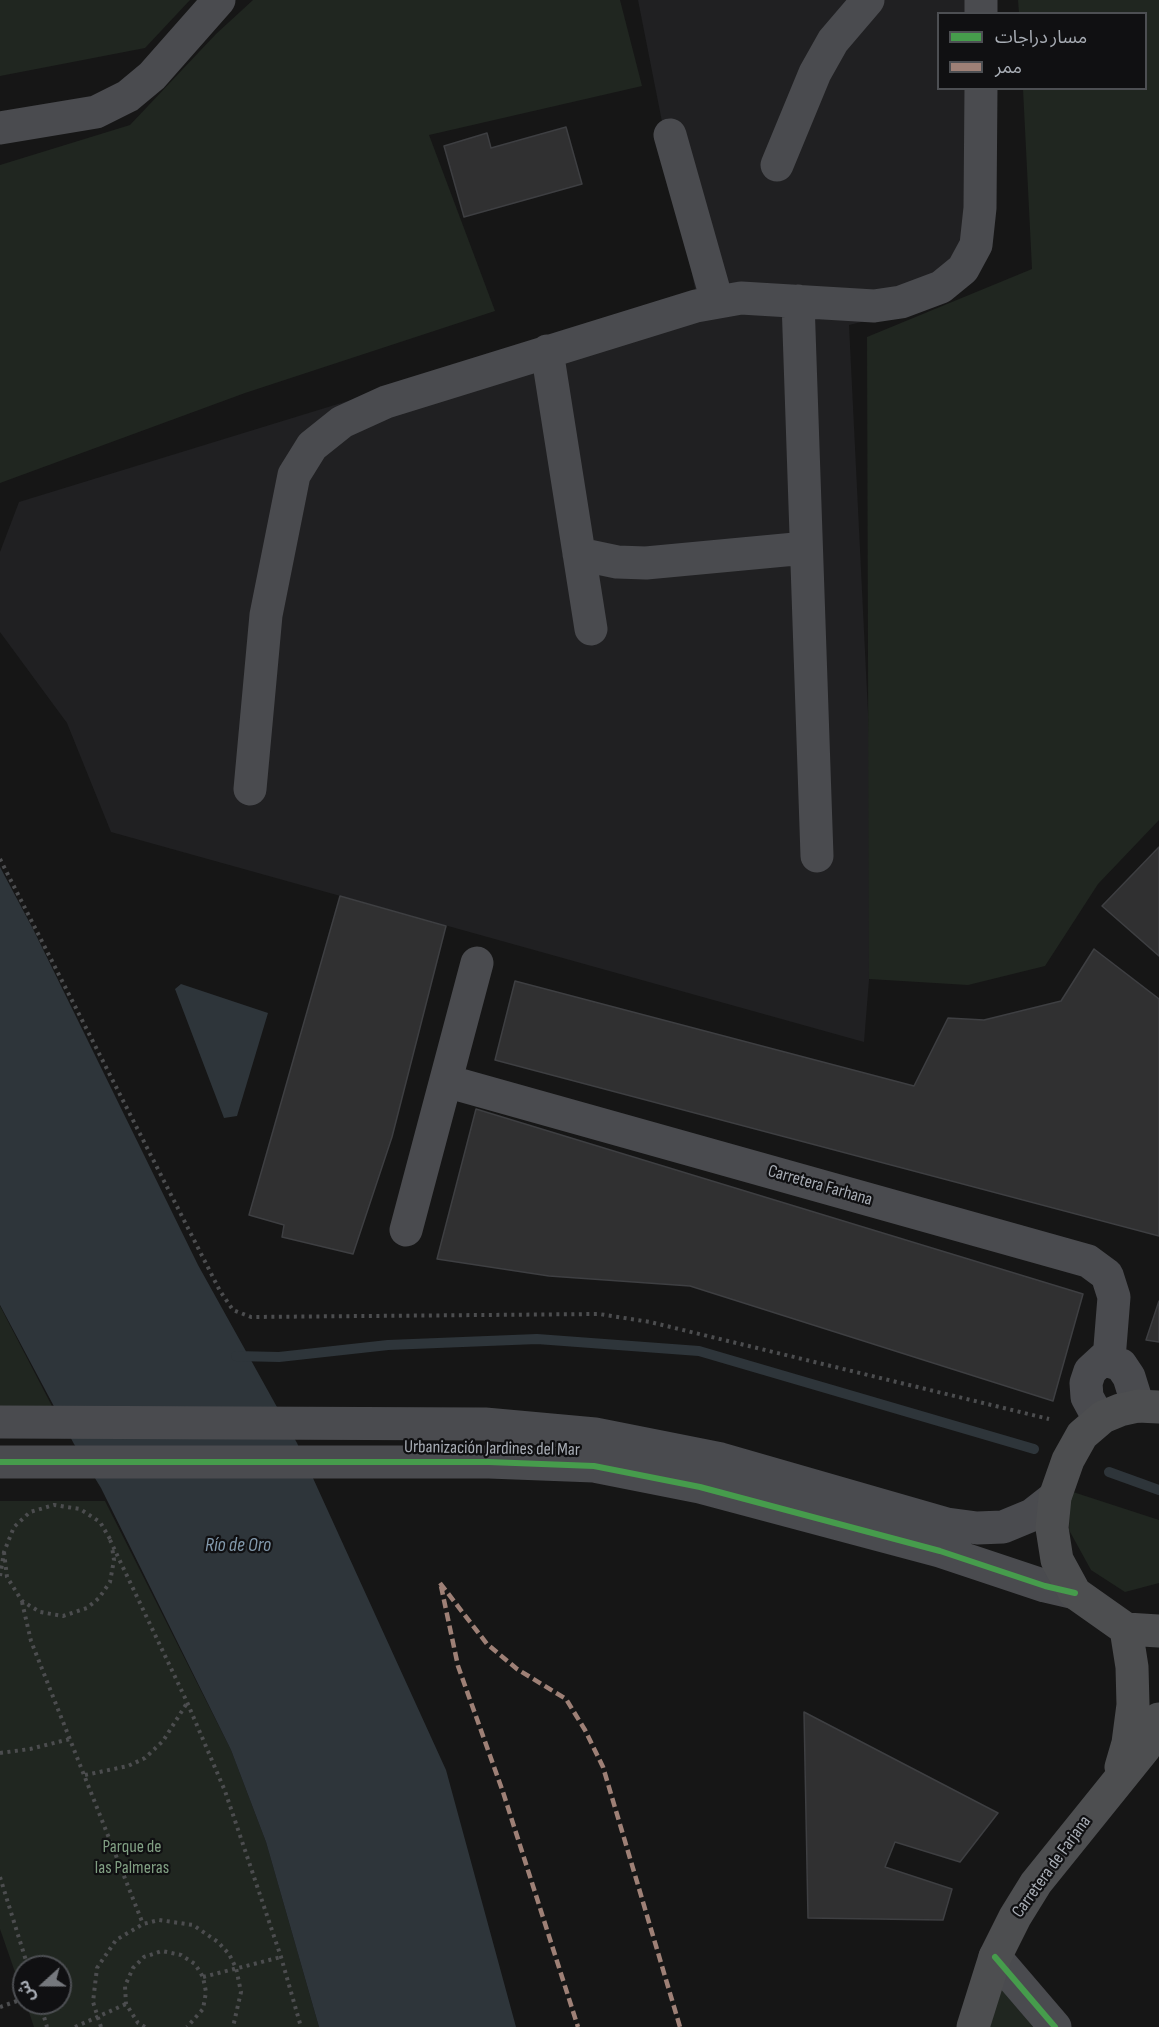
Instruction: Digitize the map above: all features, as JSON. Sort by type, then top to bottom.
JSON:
[{"type":"main road","points":[[1149,1407],[1103,1417],[1082,1436],[1068,1460],[1055,1497],[1052,1528],[1057,1560],[1076,1593],[1126,1629],[1159,1631]]},
{"type":"main road","name":"Carretera de Farjana","points":[[1117,1780],[1128,1743],[1133,1705],[1132,1666],[1126,1629]]},
{"type":"main road","name":"Carretera de Farjana","points":[[973,2027],[995,1957],[1036,1884],[1144,1749],[1159,1719]]},
{"type":"street","points":[[0,128],[96,112],[128,96],[152,76],[219,0]]},
{"type":"street","points":[[777,165],[815,73],[833,41],[868,0]]},
{"type":"street","points":[[250,789],[266,615],[294,475],[312,446],[342,422],[386,402],[717,301],[741,298],[874,306],[901,302],[940,287],[963,269],[976,245],[980,208],[981,90]]},
{"type":"street","points":[[670,135],[717,301]]},
{"type":"street","points":[[798,301],[817,856]]},
{"type":"street","points":[[547,351],[591,629]]},
{"type":"street","points":[[579,554],[617,562],[646,563],[806,548]]},
{"type":"street","points":[[406,1230],[477,963]]},
{"type":"street","name":"Carretera Farhana","points":[[446,1081],[1088,1261],[1107,1275],[1113,1291],[1109,1359]]},
{"type":"street","points":[[1103,1417],[1093,1408],[1087,1396],[1086,1383],[1096,1362],[1109,1359],[1120,1365],[1149,1407]]},
{"type":"street","name":"Urbanización Jardines del Mar","points":[[0,1422],[485,1424],[595,1434],[721,1459],[947,1524],[977,1528],[1004,1527],[1032,1515],[1055,1497]]},
{"type":"street","name":"Urbanización Jardines del Mar","points":[[0,1462],[489,1462],[594,1466],[700,1487],[940,1551],[1045,1586],[1076,1593]]},
{"type":"street","points":[[995,1957],[1055,2027]]},
{"type":"path","points":[[0,859],[220,1292],[233,1310],[251,1317],[599,1314],[650,1322],[1046,1419],[1071,1422],[1103,1417]]},
{"type":"path","points":[[0,1576],[4,1552],[14,1527],[30,1512],[54,1505],[80,1509],[100,1522],[187,1702],[235,1817],[281,1957],[301,2027]]},
{"type":"path","points":[[22,1601],[40,1612],[63,1616],[87,1608],[99,1598],[110,1582],[114,1560],[110,1540]]},
{"type":"path","points":[[4,1552],[7,1577],[22,1601],[31,1641],[143,1924]]},
{"type":"path","points":[[85,1775],[128,1766],[145,1758],[163,1741],[187,1702]]},
{"type":"path","points":[[0,1753],[30,1749],[70,1738]]},
{"type":"path","points":[[0,1877],[24,1955]]},
{"type":"path","points":[[100,2027],[96,2018],[93,1985],[97,1968],[116,1940],[143,1924],[175,1921],[193,1925],[218,1942],[229,1954],[236,1968],[241,1992],[233,2027]]},
{"type":"path","points":[[146,2027],[138,2023],[126,2004],[125,1986],[133,1968],[144,1957],[162,1952],[181,1954],[195,1964],[203,1977],[206,1992],[203,2009],[187,2027]]},
{"type":"path","points":[[203,1977],[281,1957]]},
{"type":"path","points":[[75,2027],[126,2004]]},
{"type":"shaded area","points":[[638,0],[995,0],[995,12],[937,12],[937,90],[994,90],[992,199],[923,307],[849,325],[869,733],[872,943],[864,1042],[111,832],[67,723],[0,632],[0,552],[19,502],[696,294]]},
{"type":"green space","points":[[0,0],[190,0],[145,48],[0,76]]},
{"type":"green space","points":[[253,0],[620,0],[642,86],[429,135],[495,311],[245,393],[0,483],[0,165],[130,125],[216,34]]},
{"type":"green space","points":[[1018,0],[1159,0],[1159,820],[1098,884],[1045,966],[968,985],[869,979],[867,337],[1032,269],[1023,90],[1147,90],[1147,12],[1019,12]]},
{"type":"green space","points":[[0,1306],[53,1408],[0,1408]]},
{"type":"green space","points":[[1070,1491],[1159,1520],[1159,1583],[1125,1592],[1091,1570],[1069,1530]]},
{"type":"green space","name":"Parque de las Palmeras","points":[[0,1501],[105,1501],[231,1750],[266,1842],[319,2027],[34,2027],[30,2015],[72,2015],[72,1955],[12,1955],[12,1964],[0,1929]]},
{"type":"green space","points":[[1003,1962],[1051,2027],[988,2027]]},
{"type":"water","name":"Río de Oro","points":[[0,867],[33,929],[198,1265],[297,1443],[446,1770],[516,2027],[319,2027],[266,1842],[231,1750],[101,1488],[74,1444],[0,1305]]},
{"type":"water","points":[[181,984],[268,1013],[237,1116],[224,1118],[175,989]]},
{"type":"building","points":[[566,127],[582,184],[464,217],[444,146],[487,133],[491,148]]},
{"type":"building","points":[[1159,847],[1159,956],[1102,906]]},
{"type":"building","points":[[340,896],[446,926],[392,1137],[353,1254],[282,1237],[284,1225],[249,1215]]},
{"type":"building","points":[[1094,949],[1159,999],[1159,1236],[495,1060],[515,981],[914,1086],[948,1018],[984,1020],[1061,1001]]},
{"type":"building","points":[[476,1109],[1083,1294],[1053,1401],[690,1286],[549,1276],[437,1259]]},
{"type":"building","points":[[1159,1301],[1159,1342],[1146,1340]]},
{"type":"building","points":[[804,1712],[998,1813],[960,1862],[895,1842],[885,1867],[952,1889],[943,1920],[808,1918]]},
{"type":"waterway","points":[[236,1356],[279,1357],[388,1345],[537,1339],[699,1351],[1034,1449]]},
{"type":"waterway","points":[[1109,1472],[1159,1490]]},
{"type":"marked path","points":[[440,1583],[487,1644],[517,1669],[566,1699],[585,1730],[603,1767],[680,2027]]},
{"type":"marked path","points":[[441,1586],[458,1666],[503,1792],[578,2027]]},
{"type":"cycle path","points":[[0,1462],[489,1462],[594,1466],[700,1487],[940,1551],[1045,1586],[1075,1593]]},
{"type":"cycle path","points":[[995,1957],[1055,2027]]}]
